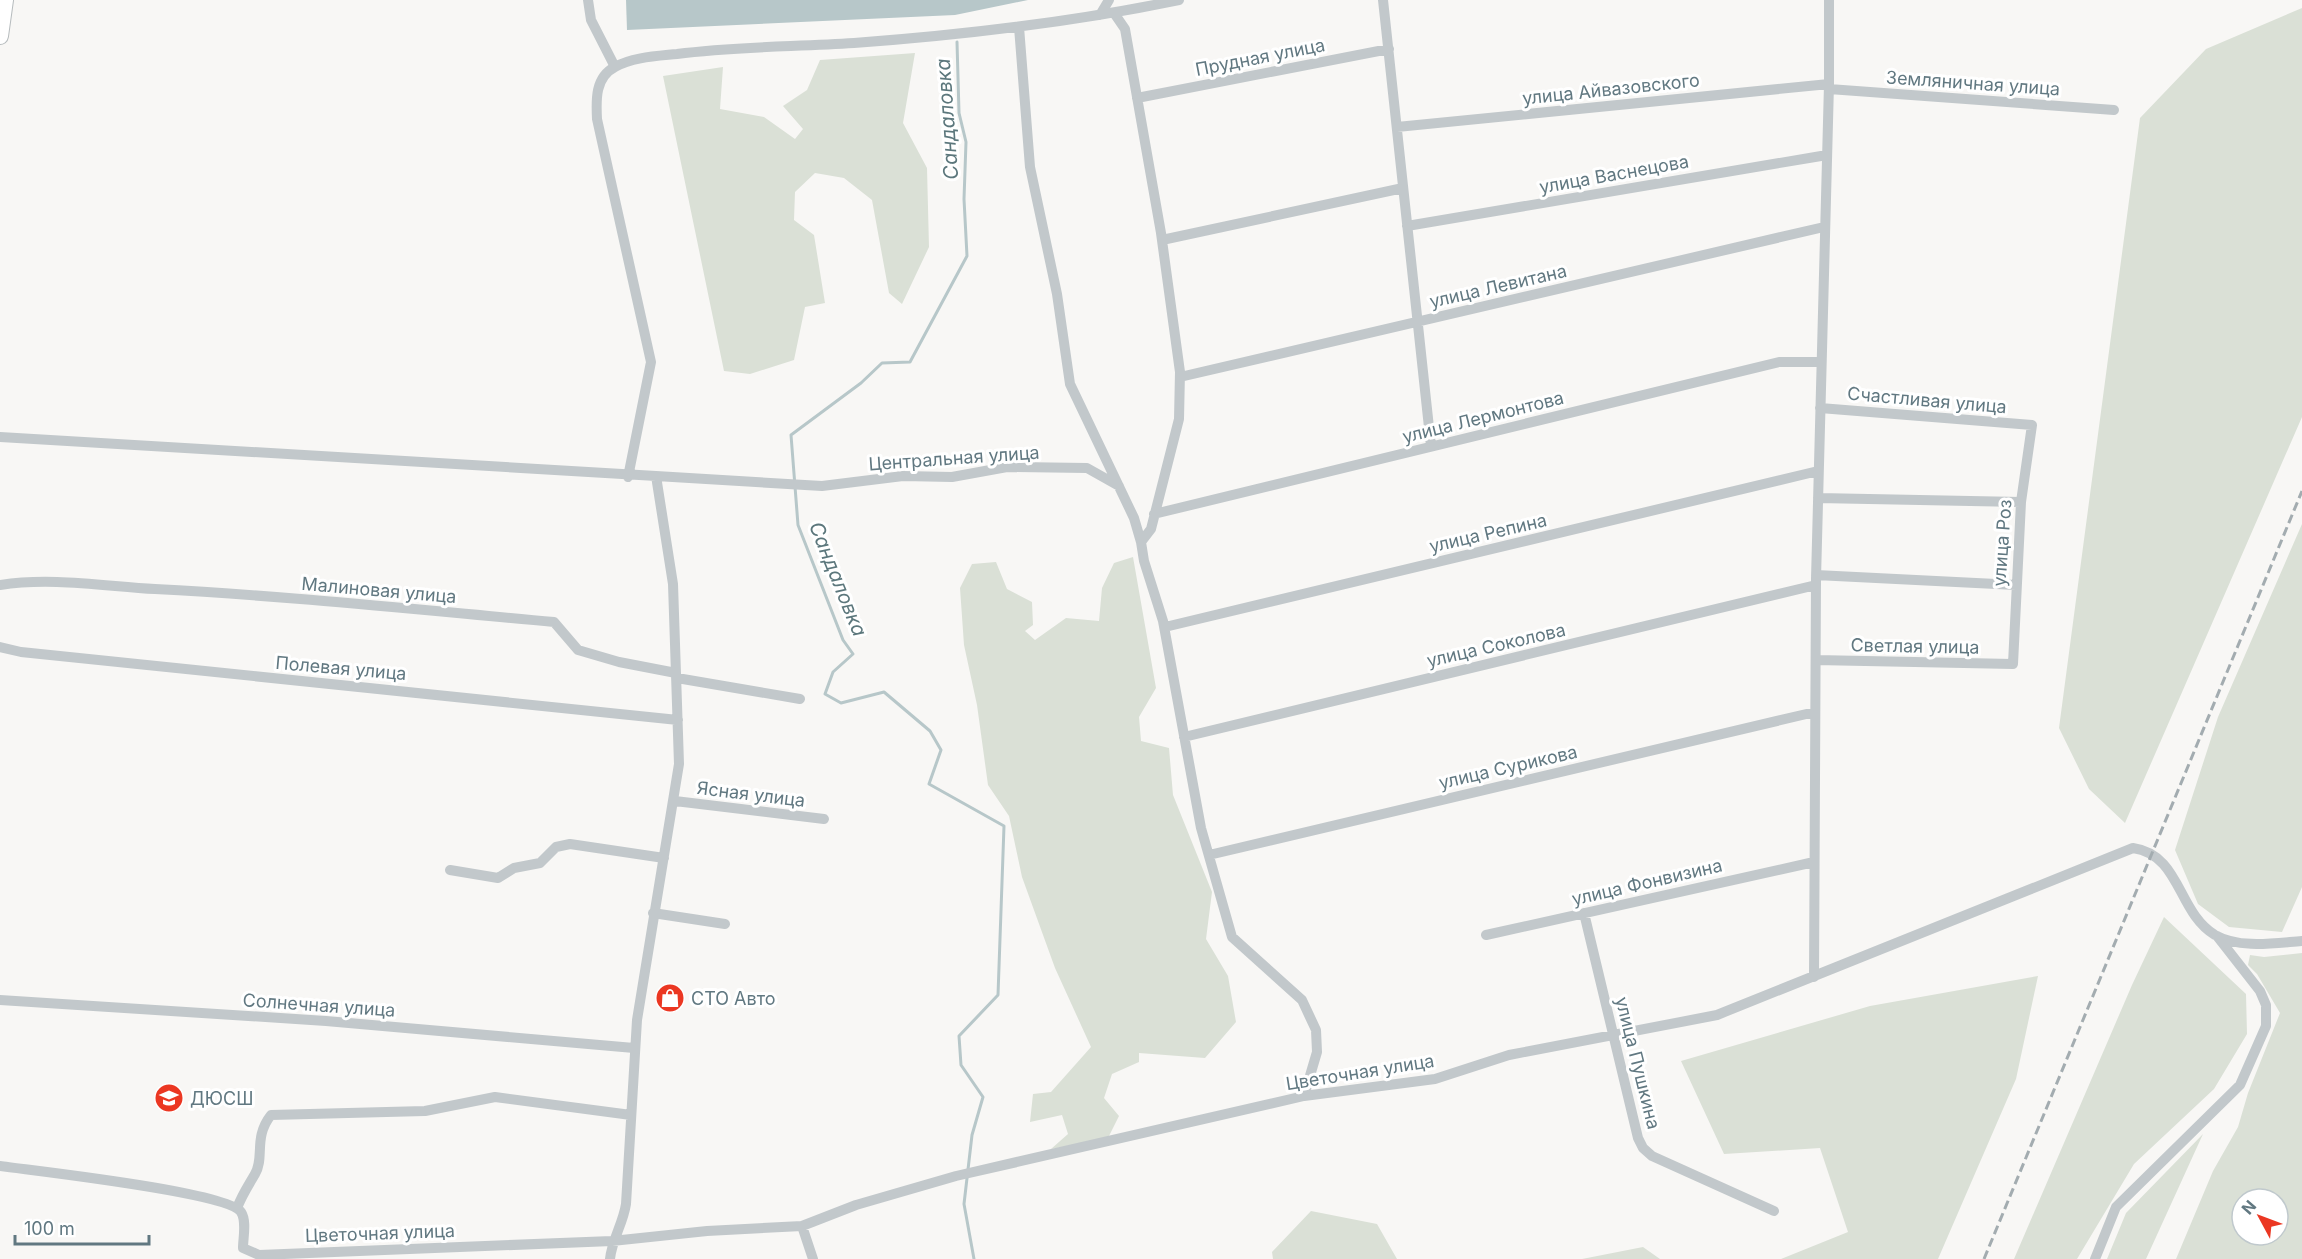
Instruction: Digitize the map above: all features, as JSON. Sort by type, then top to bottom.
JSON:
[{"type":"highway","points":[[0,36],[5,0]]},
{"type":"street","points":[[588,0],[591,20],[615,66]]},
{"type":"street","points":[[1100,15],[1109,0]]},
{"type":"street","points":[[628,477],[651,362],[597,119],[597,89],[604,76],[615,66],[653,56],[729,47],[856,43],[1019,27],[1114,13],[1179,0]]},
{"type":"street","points":[[1383,0],[1431,446]]},
{"type":"street","points":[[1814,977],[1816,580],[1829,86],[1829,0]]},
{"type":"street","points":[[1114,13],[1125,29],[1162,240],[1180,377],[1179,419],[1151,529],[1141,542]]},
{"type":"street","points":[[1019,27],[1030,167],[1057,294],[1070,384],[1134,518],[1144,561],[1165,627],[1184,737],[1209,855],[1232,937],[1302,1000],[1316,1030],[1317,1052],[1304,1096]]},
{"type":"street","name":"Прудная улица","points":[[1137,98],[1389,49]]},
{"type":"street","name":"Земляничная улица","points":[[1829,86],[2114,110]]},
{"type":"street","name":"улица Айвазовского","points":[[1397,126],[1829,86]]},
{"type":"street","name":"улица Васнецова","points":[[1407,226],[1827,155]]},
{"type":"street","points":[[1162,240],[1403,188]]},
{"type":"street","name":"улица Левитана","points":[[1180,377],[1824,227]]},
{"type":"street","name":"улица Лермонтова","points":[[1154,514],[1779,362],[1821,362]]},
{"type":"street","name":"Счастливая улица","points":[[1820,408],[2032,425]]},
{"type":"street","name":"улица Роз","points":[[2013,664],[2021,502],[2032,425]]},
{"type":"street","name":"Центральная улица","points":[[0,437],[628,477],[706,477],[779,486],[822,486],[903,477],[952,477],[1007,467],[1087,468],[1119,486]]},
{"type":"street","name":"улица Репина","points":[[1165,627],[1818,471]]},
{"type":"street","points":[[610,1259],[612,1241],[623,1222],[626,1204],[634,1048],[653,913],[675,801],[679,764],[673,584],[656,476]]},
{"type":"street","points":[[1818,498],[2021,502]]},
{"type":"street","name":"улица Соколова","points":[[1184,737],[1816,580],[2016,585]]},
{"type":"street","name":"Малиновая улица","points":[[0,585],[16,582],[249,594],[554,622],[578,650],[676,675],[800,699]]},
{"type":"street","name":"Полевая улица","points":[[0,647],[21,652],[147,667],[678,720]]},
{"type":"street","name":"Светлая улица","points":[[1816,660],[2013,664]]},
{"type":"street","name":"улица Сурикова","points":[[1209,855],[1815,712]]},
{"type":"street","name":"Ясная улица","points":[[675,801],[824,819]]},
{"type":"street","points":[[450,870],[498,878],[514,868],[540,863],[556,847],[570,844],[664,858]]},
{"type":"street","name":"Цветочная улица","points":[[237,1208],[244,1219],[243,1248],[259,1255],[612,1241],[706,1231],[802,1226],[856,1205],[956,1176],[1304,1096],[1435,1079],[1509,1055],[1718,1015],[2133,848],[2152,852],[2161,859],[2193,913],[2217,936],[2260,991],[2266,1005],[2266,1026],[2240,1085],[2116,1207],[2095,1259]]},
{"type":"street","name":"улица Фонвизина","points":[[1486,935],[1814,862]]},
{"type":"street","points":[[653,913],[725,924]]},
{"type":"street","name":"улица Пушкина","points":[[1584,913],[1638,1138],[1643,1148],[1652,1156],[1774,1211]]},
{"type":"street","points":[[2217,936],[2252,943],[2302,941]]},
{"type":"street","name":"Солнечная улица","points":[[0,1000],[326,1021],[634,1048]]},
{"type":"street","points":[[0,1166],[182,1193],[221,1201],[237,1208],[247,1183],[255,1173],[262,1127],[271,1115],[425,1111],[495,1097],[631,1115]]},
{"type":"street","points":[[802,1226],[813,1259]]},
{"type":"shaded area","points":[[626,0],[1028,0],[955,15],[627,30]]},
{"type":"shaded area","points":[[2302,8],[2302,417],[2125,823],[2089,789],[2059,728],[2140,118],[2206,49]]},
{"type":"shaded area","points":[[915,53],[903,123],[927,168],[929,247],[902,304],[889,293],[872,200],[844,178],[815,173],[795,192],[794,220],[814,235],[825,303],[805,307],[794,360],[750,374],[724,371],[663,76],[723,67],[720,109],[764,117],[795,139],[803,129],[783,106],[807,90],[820,60]]},
{"type":"shaded area","points":[[2302,524],[2302,887],[2282,932],[2229,927],[2198,904],[2175,850],[2218,717]]},
{"type":"shaded area","points":[[1133,557],[1156,688],[1139,717],[1141,741],[1169,748],[1173,795],[1212,892],[1206,939],[1228,976],[1236,1022],[1205,1058],[1139,1053],[1139,1062],[1112,1074],[1104,1098],[1119,1116],[1107,1140],[1051,1149],[1068,1134],[1062,1115],[1030,1122],[1033,1094],[1051,1092],[1091,1047],[1055,968],[1022,877],[1009,816],[988,785],[977,705],[964,645],[960,588],[972,564],[996,562],[1007,589],[1032,602],[1033,625],[1025,631],[1035,640],[1066,618],[1099,621],[1102,588],[1114,563]]},
{"type":"shaded area","points":[[2164,917],[2246,994],[2247,1034],[2214,1089],[2134,1164],[2077,1259],[2014,1259],[2132,985]]},
{"type":"shaded area","points":[[2302,953],[2302,1259],[2176,1259],[2213,1171],[2238,1127],[2248,1093],[2280,1013],[2257,974],[2248,965],[2250,955],[2264,957]]},
{"type":"shaded area","points":[[2038,976],[2016,1079],[1938,1259],[1781,1259],[1848,1232],[1820,1148],[1724,1154],[1681,1061],[1870,1006]]},
{"type":"shaded area","points":[[2203,1134],[2146,1259],[2107,1259],[2126,1213]]},
{"type":"shaded area","points":[[1311,1211],[1377,1224],[1397,1259],[1273,1259],[1272,1252]]},
{"type":"shaded area","points":[[1643,1247],[1660,1259],[1582,1259]]},
{"type":"waterway","name":"Сандаловка","points":[[957,42],[959,113],[966,142],[964,199],[967,256],[910,362],[882,363],[861,383],[791,435],[798,525],[843,640],[853,654],[833,672],[825,694],[841,703],[884,692],[930,731],[941,750],[929,784],[1004,826],[998,995],[959,1036],[961,1065],[983,1097],[972,1135],[964,1204],[974,1259]]},
{"type":"railway","points":[[1984,1259],[2302,491]]},
{"type":"place","name":"СТО Авто","points":[[670,998]]},
{"type":"place","name":"ДЮСШ","points":[[169,1098]]}]
